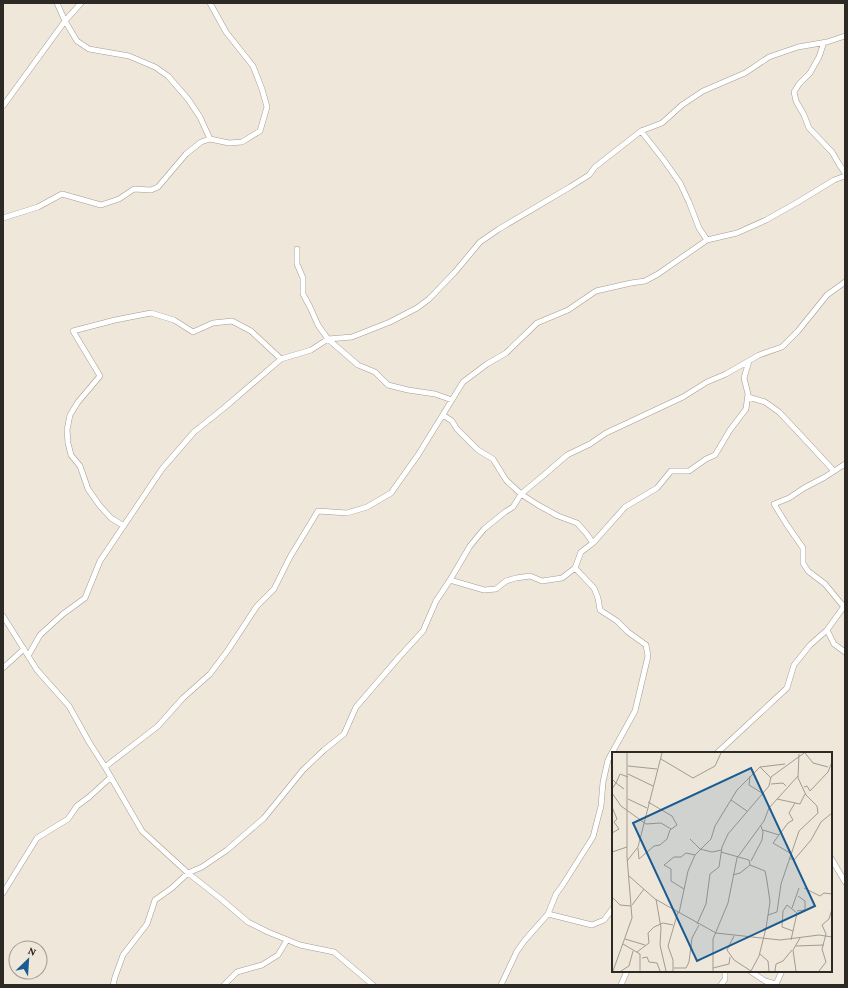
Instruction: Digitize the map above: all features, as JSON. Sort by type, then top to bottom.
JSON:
[{"type":"street","points":[[57,3],[65,21],[77,41],[89,49],[129,56],[155,67],[168,76],[188,99],[200,117],[210,139]]},
{"type":"street","points":[[3,106],[65,21],[81,3]]},
{"type":"street","points":[[3,218],[38,207],[62,194],[101,205],[119,199],[134,189],[151,190],[158,187],[186,154],[201,142],[210,139],[229,143],[242,142],[260,131],[267,107],[262,89],[253,66],[226,32],[210,3]]},
{"type":"street","points":[[28,656],[40,635],[63,614],[85,598],[100,561],[162,469],[194,432],[282,360],[311,350],[328,339],[352,337],[390,322],[417,308],[429,299],[455,272],[480,242],[589,175],[595,167],[641,131],[662,123],[682,105],[704,91],[745,73],[769,57],[798,47],[845,36]]},
{"type":"street","points":[[824,42],[819,57],[810,73],[799,84],[794,92],[796,101],[809,128],[832,152],[845,173]]},
{"type":"street","points":[[641,131],[680,183],[699,228],[707,240]]},
{"type":"street","points":[[105,767],[158,726],[183,698],[210,674],[257,606],[274,589],[290,557],[318,511],[347,513],[367,507],[391,493],[418,455],[462,382],[487,364],[506,353],[537,323],[568,310],[596,291],[645,281],[658,274],[707,240],[737,233],[766,220],[834,180],[845,176]]},
{"type":"street","points":[[296,249],[297,264],[303,278],[303,294],[318,325],[328,339],[358,365],[375,372],[388,385],[435,394],[452,400]]},
{"type":"street","points":[[113,985],[123,955],[147,924],[155,900],[172,888],[188,873],[202,867],[226,850],[264,818],[303,770],[344,734],[356,708],[423,631],[436,601],[470,546],[484,529],[513,507],[521,494],[567,454],[590,444],[606,433],[683,397],[707,382],[726,374],[760,355],[782,347],[798,331],[827,295],[845,282]]},
{"type":"street","points":[[124,526],[112,518],[100,506],[88,489],[80,466],[71,455],[67,430],[70,415],[78,402],[100,376],[73,332],[115,320],[151,313],[174,320],[193,332],[213,322],[232,321],[251,331],[282,360]]},
{"type":"street","points":[[450,580],[484,590],[496,589],[506,581],[516,578],[530,576],[542,581],[562,578],[575,568],[582,552],[593,543],[625,508],[658,488],[671,471],[689,471],[706,459],[715,455],[730,430],[746,408],[748,394],[744,378],[749,361]]},
{"type":"street","points":[[748,397],[765,402],[779,412],[834,470]]},
{"type":"street","points":[[443,415],[452,421],[457,429],[478,450],[492,459],[506,480],[521,494],[558,516],[577,523],[593,543]]},
{"type":"street","points":[[718,752],[787,688],[794,665],[810,644],[827,630],[844,606],[825,584],[808,571],[803,563],[803,548],[774,504],[789,498],[845,464]]},
{"type":"street","points":[[575,568],[594,588],[598,598],[600,610],[617,621],[628,632],[646,644],[648,656],[635,711],[612,752]]},
{"type":"street","points":[[3,616],[37,670],[69,706],[142,831],[188,873],[248,922],[300,945],[334,952],[373,985]]},
{"type":"street","points":[[827,630],[834,644],[845,652]]},
{"type":"street","points":[[3,668],[24,649]]},
{"type":"street","points":[[501,985],[517,951],[548,914],[556,894],[593,837],[601,806],[603,782],[608,760],[612,753]]},
{"type":"street","points":[[3,894],[37,838],[68,818],[77,806],[90,797],[111,777]]},
{"type":"street","points":[[832,860],[845,882]]},
{"type":"street","points":[[548,914],[592,925],[604,920],[612,909]]},
{"type":"street","points":[[224,985],[237,972],[262,965],[278,955],[287,940]]},
{"type":"street","points":[[621,985],[627,972]]},
{"type":"street","points":[[721,985],[725,979],[726,972]]},
{"type":"street","points":[[752,972],[765,981],[776,984],[782,972]]}]
